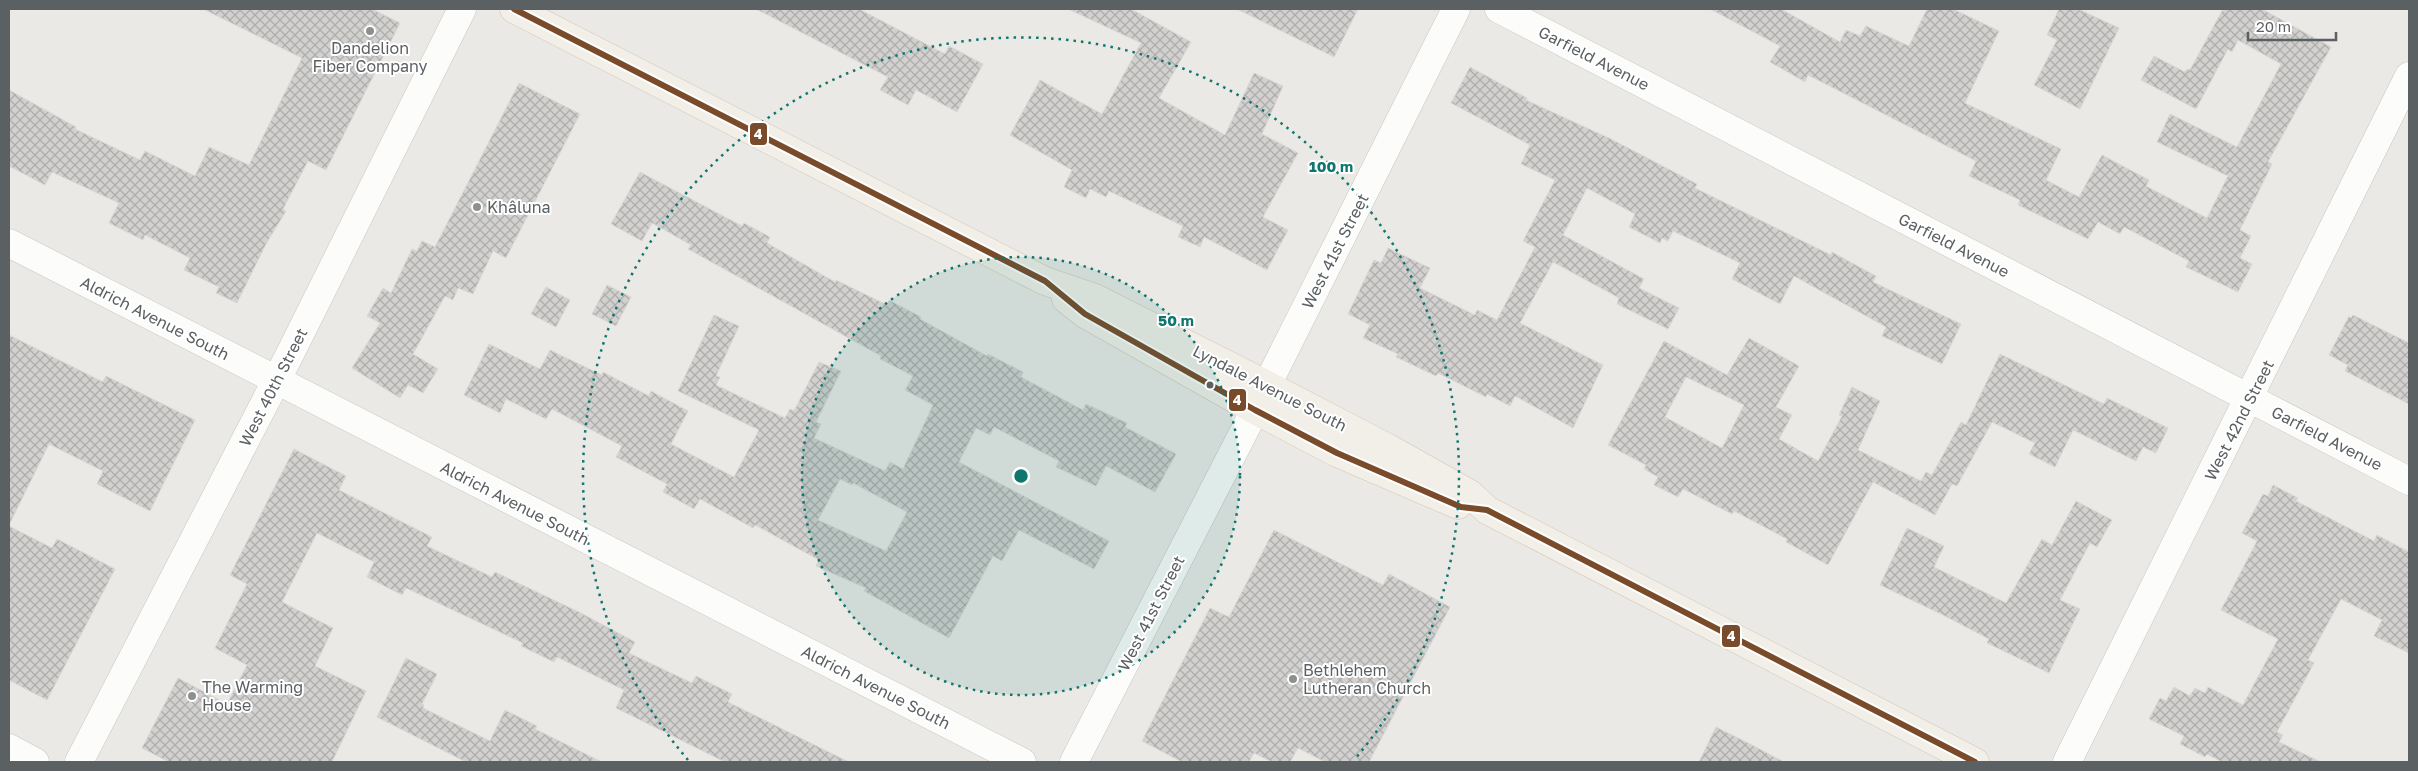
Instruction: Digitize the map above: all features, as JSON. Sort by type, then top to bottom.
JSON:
[{"type":"main road","name":"Lyndale Avenue South","points":[[514,9],[1045,281],[1095,298],[1267,385],[1388,448],[1470,494],[1487,510],[1975,762]]},
{"type":"main road","name":"Lyndale Avenue South","points":[[1045,281],[1086,314],[1254,410],[1337,452],[1461,507],[1487,510]]},
{"type":"street","name":"West 40th Street","points":[[79,762],[276,381],[462,9]]},
{"type":"street","name":"West 41st Street","points":[[1267,385],[1456,9]]},
{"type":"street","name":"Garfield Avenue","points":[[1499,9],[2409,480]]},
{"type":"street","name":"West 42nd Street","points":[[2067,762],[2250,399],[2409,76]]},
{"type":"street","name":"Aldrich Avenue South","points":[[9,243],[1022,762]]},
{"type":"street","name":"West 41st Street","points":[[1074,762],[1254,410]]},
{"type":"street","points":[[9,748],[35,762]]},
{"type":"building","points":[[203,9],[372,9],[400,23],[326,170],[308,161],[283,209],[286,211],[266,244],[237,303],[216,293],[219,287],[184,270],[190,258],[145,235],[143,240],[109,223],[119,203],[52,172],[45,185],[9,166],[9,90],[76,127],[75,129],[140,160],[145,151],[195,176],[209,147],[249,165],[302,58]]},
{"type":"building","points":[[756,9],[859,9],[945,54],[949,46],[983,64],[957,112],[916,90],[908,105],[880,90],[888,77]]},
{"type":"building","points":[[1068,9],[1131,9],[1191,42],[1159,98],[1225,135],[1254,73],[1283,86],[1262,134],[1298,153],[1263,217],[1288,230],[1267,270],[1204,237],[1200,247],[1178,237],[1183,226],[1109,191],[1106,197],[1090,189],[1086,198],[1064,187],[1072,170],[1010,135],[1040,80],[1102,114],[1141,43]]},
{"type":"building","points":[[1237,9],[1358,9],[1334,57]]},
{"type":"building","points":[[1710,9],[1781,9],[1840,42],[1846,30],[1860,36],[1866,26],[1909,46],[1927,9],[1953,9],[1999,31],[1965,103],[2061,149],[2046,180],[2079,197],[2102,155],[2149,180],[2146,186],[2207,218],[2228,176],[2157,142],[2170,114],[2237,147],[2281,64],[2238,40],[2232,52],[2228,49],[2196,109],[2141,80],[2154,56],[2185,72],[2187,69],[2190,70],[2223,9],[2262,9],[2331,47],[2268,162],[2272,164],[2240,230],[2251,236],[2240,258],[2252,264],[2238,292],[2186,267],[2189,261],[2124,227],[2120,234],[2098,222],[2088,239],[2018,205],[2020,200],[1969,176],[1976,161],[1808,75],[1805,82],[1770,62],[1780,46]]},
{"type":"building","points":[[2059,9],[2078,9],[2119,28],[2080,109],[2034,85],[2057,40],[2047,35]]},
{"type":"building","points":[[1470,67],[1527,98],[1526,100],[1611,139],[1697,184],[1695,188],[1831,255],[1832,252],[1876,276],[1873,282],[1961,324],[1942,364],[1882,336],[1886,327],[1794,276],[1780,304],[1732,279],[1740,263],[1673,231],[1668,241],[1662,238],[1660,243],[1629,227],[1635,214],[1587,188],[1563,235],[1644,279],[1639,288],[1679,308],[1668,329],[1617,304],[1619,298],[1553,262],[1520,323],[1603,365],[1573,428],[1515,396],[1510,406],[1487,394],[1486,397],[1438,373],[1436,376],[1396,357],[1398,354],[1363,338],[1370,325],[1348,314],[1374,260],[1381,263],[1388,248],[1430,268],[1420,288],[1475,315],[1477,310],[1497,320],[1535,247],[1523,241],[1555,180],[1521,164],[1530,145],[1451,103]]},
{"type":"building","points":[[519,83],[580,114],[506,258],[493,251],[473,294],[458,288],[453,300],[445,296],[413,354],[438,369],[423,393],[408,385],[400,398],[352,368],[380,323],[367,316],[383,288],[391,293],[412,249],[417,251],[422,241],[435,247]]},
{"type":"building","points":[[640,172],[742,226],[744,223],[770,237],[767,243],[835,282],[836,280],[887,305],[889,300],[987,356],[988,354],[1023,372],[1021,377],[1083,410],[1086,404],[1127,423],[1125,427],[1176,454],[1155,492],[1106,466],[1096,486],[1056,467],[1059,461],[994,427],[990,435],[976,428],[959,462],[1109,541],[1094,569],[1019,530],[1002,561],[993,556],[949,638],[864,591],[866,588],[816,566],[819,560],[755,525],[753,528],[700,499],[694,509],[663,492],[667,484],[616,457],[622,446],[552,409],[546,419],[506,399],[500,413],[464,395],[489,344],[540,369],[550,350],[602,375],[603,372],[649,396],[651,391],[688,411],[671,444],[734,477],[759,430],[678,391],[714,315],[739,326],[716,376],[720,377],[716,385],[785,418],[790,409],[794,411],[819,362],[841,371],[816,422],[821,424],[814,438],[885,471],[890,462],[903,469],[933,405],[905,390],[913,376],[880,359],[881,356],[688,249],[691,245],[652,223],[642,241],[611,224]],"holes":[[[840,479],[852,485],[853,483],[907,512],[886,551],[818,520]]]},
{"type":"building","points":[[607,285],[631,297],[616,326],[592,314]]},
{"type":"building","points":[[546,287],[570,300],[556,327],[531,314]]},
{"type":"building","points":[[2353,315],[2409,343],[2409,404],[2345,371],[2348,365],[2329,355],[2349,316],[2351,318]]},
{"type":"building","points":[[9,335],[103,382],[106,376],[195,420],[150,511],[97,484],[103,471],[49,444],[9,525]]},
{"type":"building","points":[[1749,338],[1799,366],[1776,407],[1792,415],[1779,439],[1818,461],[1842,416],[1839,415],[1852,387],[1880,401],[1858,450],[1921,481],[1926,472],[1932,475],[1961,422],[1966,425],[2000,354],[2104,404],[2107,398],[2168,428],[2156,453],[2143,447],[2136,461],[2073,430],[2055,467],[2029,454],[2035,443],[1992,422],[1957,486],[1952,484],[1935,515],[1873,482],[1828,565],[1786,542],[1787,539],[1734,511],[1732,514],[1683,489],[1678,497],[1654,485],[1658,477],[1644,469],[1646,465],[1608,445],[1664,341],[1727,375]],"holes":[[[1686,377],[1744,405],[1722,448],[1665,417]]]},
{"type":"building","points":[[294,449],[346,476],[339,490],[432,537],[427,546],[492,577],[495,572],[579,612],[635,642],[629,653],[692,683],[696,676],[732,694],[728,702],[849,762],[725,762],[616,708],[624,690],[557,657],[554,662],[521,646],[523,643],[406,588],[402,595],[367,577],[374,562],[317,533],[282,602],[333,628],[315,666],[366,691],[332,762],[169,762],[142,748],[178,678],[227,704],[247,665],[215,648],[247,584],[230,575]]},
{"type":"building","points":[[2273,485],[2298,498],[2296,501],[2374,541],[2377,535],[2409,552],[2409,653],[2374,636],[2382,620],[2341,599],[2308,660],[2314,663],[2277,732],[2283,735],[2279,742],[2321,762],[2222,762],[2207,754],[2205,757],[2180,744],[2184,736],[2149,719],[2160,698],[2166,701],[2174,687],[2190,696],[2195,688],[2205,693],[2208,687],[2243,705],[2278,639],[2221,610],[2257,541],[2242,533],[2263,494],[2268,496]]},
{"type":"building","points":[[2076,501],[2112,520],[2097,547],[2090,543],[2060,600],[2080,609],[2049,673],[1987,643],[1989,639],[1943,615],[1880,585],[1907,528],[1944,546],[1934,567],[2006,603],[2042,539],[2052,545]]},
{"type":"building","points":[[9,526],[52,548],[57,539],[115,569],[47,700],[9,680]]},
{"type":"building","name":"Bethlehem Lutheran Church","points":[[1274,530],[1383,585],[1389,574],[1450,607],[1369,762],[1325,762],[1298,748],[1290,762],[1272,762],[1254,753],[1249,762],[1182,762],[1142,741],[1210,608],[1229,617]]},
{"type":"building","points":[[406,658],[437,674],[422,704],[424,705],[423,708],[490,741],[505,710],[537,726],[535,729],[602,762],[466,762],[377,717]]},
{"type":"building","points":[[1716,727],[1752,745],[1784,762],[1699,762]]},
{"type":"transit line","name":"4","points":[[514,9],[1045,281],[1085,314],[1255,410],[1337,453],[1461,507],[1487,510],[1975,762]]},
{"type":"place","name":"Dandelion Fiber Company","points":[[370,31]]},
{"type":"place","name":"Khâluna","points":[[477,207]]},
{"type":"place","name":"Bethlehem Lutheran Church","points":[[1293,679]]},
{"type":"place","name":"The Warming House","points":[[192,696]]}]
